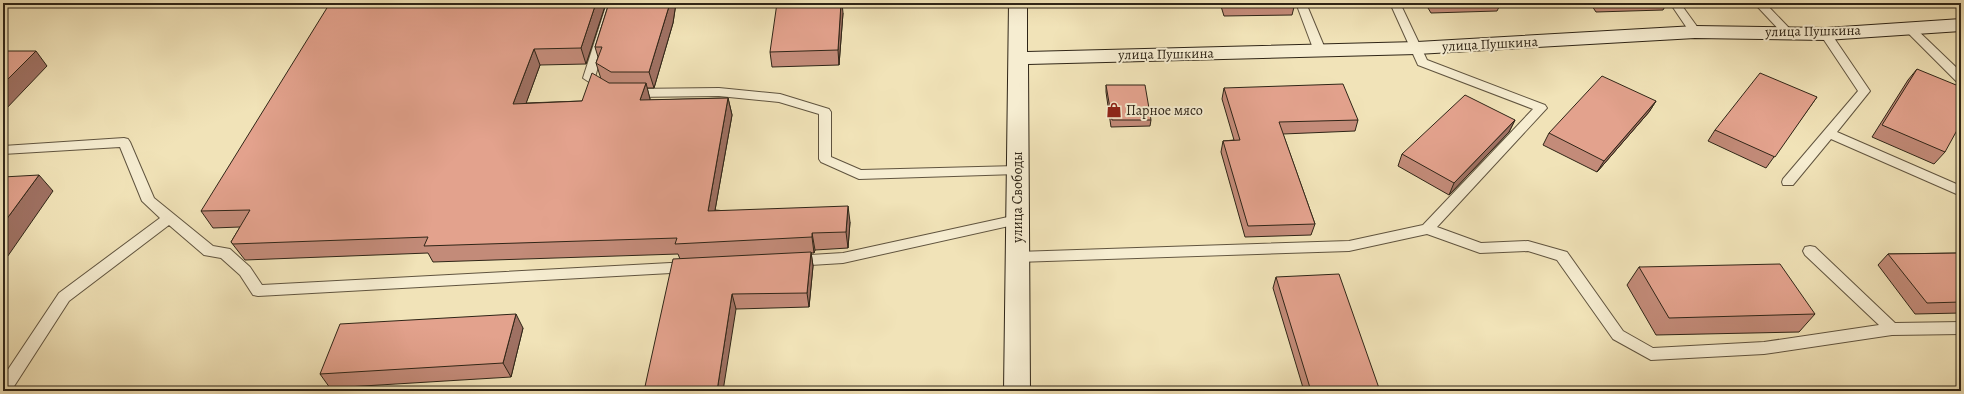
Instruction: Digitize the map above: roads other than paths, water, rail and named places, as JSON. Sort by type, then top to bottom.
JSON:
[{"type":"street","name":"улица Свободы","points":[[1016,391],[1018,3]]},
{"type":"street","name":"улица Пушкина","points":[[1018,58],[1417,48],[1695,32],[1787,32],[1826,34],[1961,25]]},
{"type":"lane","points":[[612,3],[589,78],[618,94],[719,92],[780,98],[825,112],[825,159],[860,175],[1017,170]]},
{"type":"lane","points":[[1301,3],[1320,51]]},
{"type":"lane","points":[[1395,3],[1417,48],[1422,62],[1541,108],[1427,229]]},
{"type":"lane","points":[[1675,3],[1695,32]]},
{"type":"lane","points":[[1759,3],[1787,32]]},
{"type":"lane","points":[[1958,3],[1961,6]]},
{"type":"lane","points":[[1910,28],[1961,79]]},
{"type":"lane","points":[[1788,182],[1864,91],[1826,34]]},
{"type":"lane","points":[[1829,133],[1961,191]]},
{"type":"lane","points":[[3,150],[124,142],[149,201],[209,251],[226,253],[245,271],[258,291],[701,266]]},
{"type":"lane","points":[[3,390],[64,297],[169,218]]},
{"type":"lane","points":[[780,262],[843,258],[1017,220]]},
{"type":"lane","points":[[1017,257],[1349,246],[1427,229],[1480,248],[1528,246],[1562,256],[1618,335],[1651,354],[1764,348],[1892,329],[1961,328]]},
{"type":"lane","points":[[1810,251],[1892,329]]},
{"type":"place","name":"Парное мясо","points":[[1114,110]]}]
